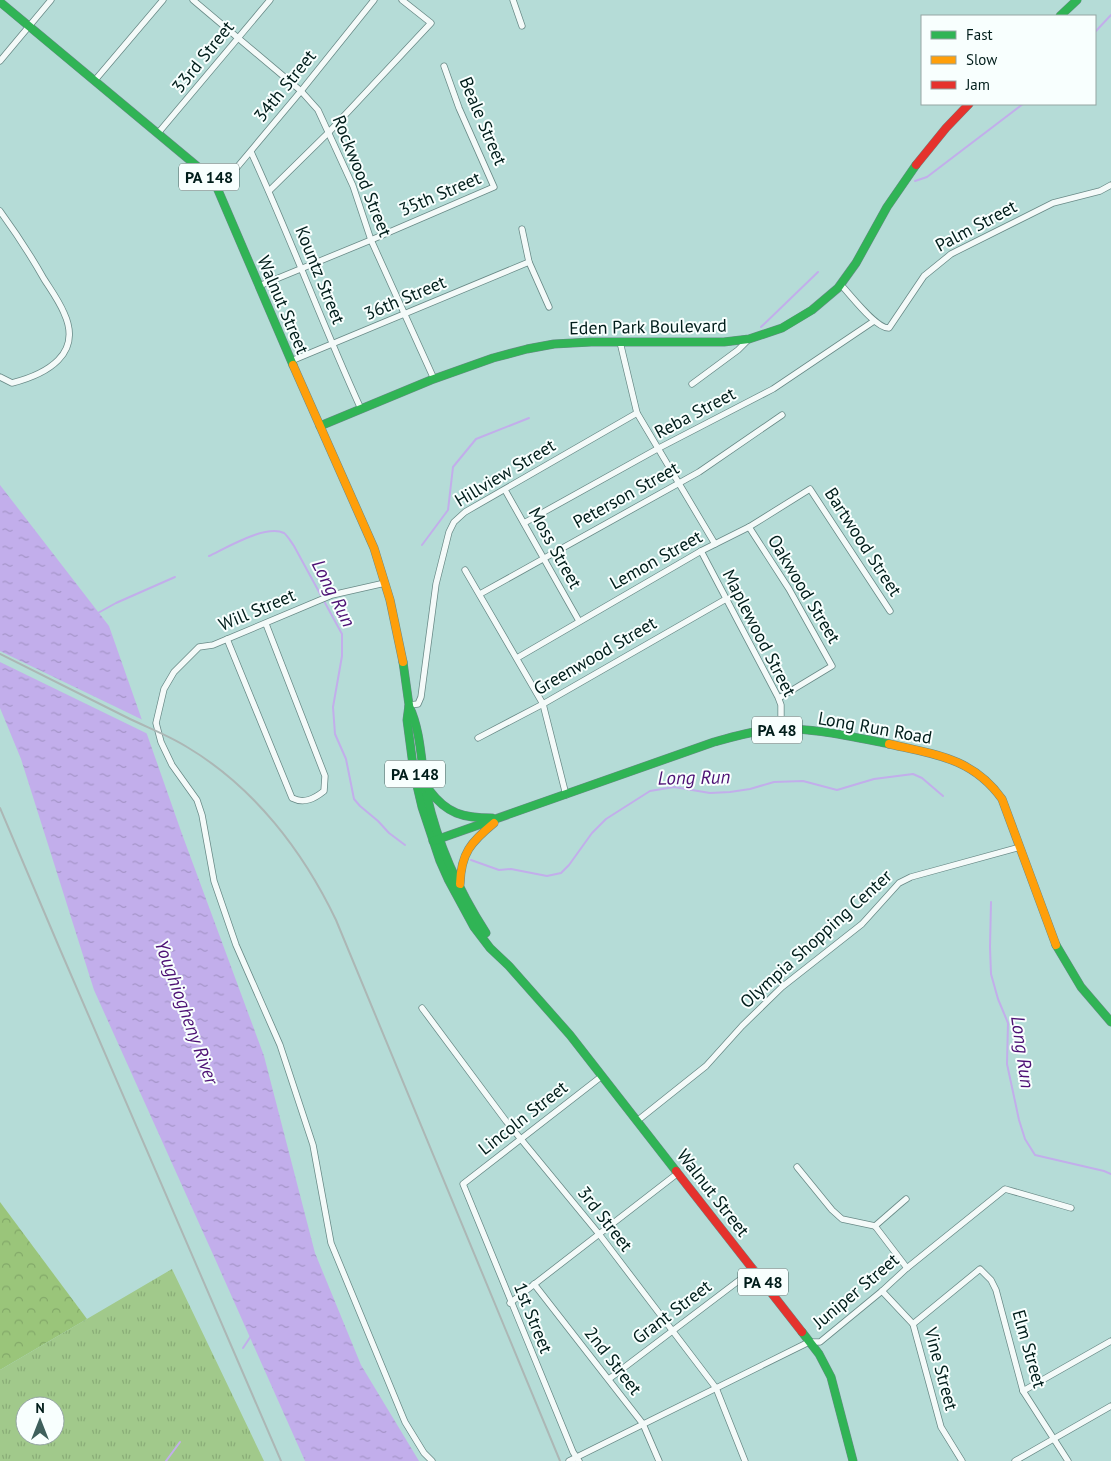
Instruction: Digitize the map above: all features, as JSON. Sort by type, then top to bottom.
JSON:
[{"type":"main road","points":[[1061,15],[1077,0]]},
{"type":"main road","name":"Walnut Street","points":[[0,2],[96,79],[197,164],[218,190],[374,548],[385,582],[401,652],[414,772],[422,807],[460,889],[482,928],[509,966]]},
{"type":"main road","name":"Eden Park Boulevard","points":[[320,426],[434,378],[497,357],[536,347],[580,342],[718,343],[749,339],[790,323],[812,310],[841,285],[854,267],[886,208],[911,169],[933,141],[968,105]]},
{"type":"main road","name":"Walnut Street","points":[[408,705],[415,719],[437,840],[448,879],[474,927],[490,948],[509,966],[570,1035],[819,1354],[831,1377],[853,1461]]},
{"type":"main road","name":"Long Run Road","points":[[437,840],[735,736],[781,729],[815,731],[936,754],[966,765],[983,776],[1002,799],[1057,948],[1068,969],[1090,1001],[1111,1022]]},
{"type":"main road","points":[[426,785],[434,799],[447,810],[460,816],[475,819],[500,818]]},
{"type":"main road","name":"PA 48","points":[[460,889],[460,868],[469,845],[500,818]]},
{"type":"street","points":[[0,61],[51,0]]},
{"type":"street","points":[[96,79],[163,0]]},
{"type":"street","name":"Rockwood Street","points":[[193,0],[301,91],[318,110],[353,186],[371,240],[434,378]]},
{"type":"street","name":"33rd Street","points":[[159,132],[270,0]]},
{"type":"street","name":"34th Street","points":[[218,190],[374,0]]},
{"type":"street","points":[[269,192],[329,132],[431,23],[402,0]]},
{"type":"street","points":[[514,0],[522,26]]},
{"type":"street","name":"Beale Street","points":[[444,66],[459,108],[494,187]]},
{"type":"street","name":"Kountz Street","points":[[251,152],[361,409]]},
{"type":"street","name":"Palm Street","points":[[874,321],[883,328],[891,327],[924,276],[951,254],[1053,203],[1100,191],[1111,185]]},
{"type":"street","name":"35th Street","points":[[259,286],[494,187]]},
{"type":"street","points":[[0,212],[12,227],[64,313],[70,332],[68,345],[58,362],[32,378],[12,383],[0,377]]},
{"type":"street","points":[[522,229],[529,262],[550,307]]},
{"type":"street","name":"36th Street","points":[[291,361],[529,262]]},
{"type":"street","points":[[841,285],[874,321]]},
{"type":"street","name":"Reba Street","points":[[524,523],[659,448],[773,388],[874,321]]},
{"type":"street","points":[[692,384],[738,350],[749,339]]},
{"type":"street","points":[[620,342],[637,413],[715,544]]},
{"type":"street","name":"Hillview Street","points":[[408,705],[418,704],[421,697],[436,584],[450,532],[459,516],[637,413]]},
{"type":"street","name":"Peterson Street","points":[[480,594],[700,472],[782,415]]},
{"type":"street","name":"Lemon Street","points":[[516,658],[701,551],[749,526],[810,489]]},
{"type":"street","name":"Bartwood Street","points":[[810,489],[890,611]]},
{"type":"street","name":"Moss Street","points":[[506,490],[579,621]]},
{"type":"street","name":"Oakwood Street","points":[[749,526],[789,589],[832,666],[779,698]]},
{"type":"street","name":"Maplewood Street","points":[[701,551],[779,698],[781,705],[781,729]]},
{"type":"street","points":[[465,570],[543,704],[566,795]]},
{"type":"street","name":"Will Street","points":[[385,582],[332,595],[227,640],[213,645],[198,647],[174,672],[164,689],[156,723],[161,742],[172,765],[197,800],[202,815],[214,881],[236,945],[280,1045],[313,1145],[331,1243],[405,1422],[424,1453],[432,1461]]},
{"type":"street","name":"Greenwood Street","points":[[478,738],[543,704],[726,599]]},
{"type":"street","points":[[227,640],[292,798],[303,802],[316,797],[324,791],[325,776],[266,624]]},
{"type":"street","name":"Olympia Shopping Center","points":[[637,1121],[706,1066],[782,986],[862,924],[899,883],[916,875],[1020,847]]},
{"type":"street","name":"3rd Street","points":[[422,1008],[506,1121],[599,1234],[716,1388],[744,1461]]},
{"type":"street","name":"Lincoln Street","points":[[463,1184],[602,1076]]},
{"type":"street","points":[[798,1166],[832,1210],[842,1219],[875,1226],[907,1268]]},
{"type":"street","points":[[510,1303],[678,1173]]},
{"type":"street","name":"1st Street","points":[[463,1184],[510,1303],[573,1452],[578,1459]]},
{"type":"street","name":"Juniper Street","points":[[569,1461],[578,1459],[643,1424],[809,1342],[820,1342],[907,1268],[1005,1189],[1071,1208]]},
{"type":"street","points":[[875,1226],[906,1199]]},
{"type":"street","name":"Grant Street","points":[[609,1379],[754,1269]]},
{"type":"street","name":"Elm Street","points":[[914,1324],[980,1269],[991,1280],[996,1290],[1023,1391],[1068,1461]]},
{"type":"street","name":"2nd Street","points":[[534,1284],[643,1424],[659,1461]]},
{"type":"street","name":"Vine Street","points":[[882,1291],[914,1324],[941,1426],[962,1461]]},
{"type":"street","points":[[1023,1391],[1111,1341]]},
{"type":"street","points":[[1015,1461],[1111,1406]]},
{"type":"green space","points":[[0,1202],[87,1319],[0,1370]]},
{"type":"green space","points":[[172,1269],[264,1461],[0,1461],[0,1370]]},
{"type":"water","name":"Youghiogheny River","points":[[0,485],[109,626],[182,834],[264,1056],[315,1253],[361,1365],[419,1461],[305,1461],[94,990],[21,759],[0,708]]},
{"type":"pier","points":[[0,651],[145,721],[150,735],[0,662]]},
{"type":"waterway","points":[[1096,31],[1111,15]]},
{"type":"waterway","points":[[915,181],[927,177],[1022,105]]},
{"type":"waterway","points":[[761,327],[818,272]]},
{"type":"waterway","points":[[422,545],[448,510],[453,467],[476,439],[529,418]]},
{"type":"waterway","name":"Long Run","points":[[209,556],[246,538],[267,532],[276,531],[284,533],[294,546],[342,634],[342,656],[333,707],[335,734],[346,759],[354,799],[389,833],[405,845]]},
{"type":"waterway","name":"Long Run","points":[[98,613],[175,577]]},
{"type":"waterway","name":"Long Run","points":[[471,860],[499,870],[511,869],[547,876],[561,873],[592,833],[606,819],[650,791],[674,787],[710,793],[750,789],[774,782],[803,781],[837,790],[874,779],[913,774],[922,778],[943,796]]},
{"type":"waterway","name":"Long Run","points":[[991,902],[991,974],[998,999],[1008,1023],[1007,1064],[1025,1139],[1035,1155],[1111,1174]]},
{"type":"waterway","points":[[243,1348],[251,1336]]},
{"type":"waterway","points":[[166,1461],[180,1442]]},
{"type":"railway","points":[[0,654],[187,747],[234,781],[255,801],[292,845],[323,894],[336,920],[560,1461]]},
{"type":"railway","points":[[0,808],[281,1461]]},
{"type":"traffic: fast","points":[[1061,15],[1077,0]]},
{"type":"traffic: fast","points":[[0,2],[210,177],[218,190],[293,365]]},
{"type":"traffic: fast","points":[[320,426],[431,380],[493,358],[527,349],[554,344],[591,342],[724,342],[749,339],[782,328],[812,310],[838,288],[856,263],[887,207],[916,165]]},
{"type":"traffic: fast","points":[[403,662],[409,705],[407,720],[414,773],[422,807],[448,879],[474,927],[490,948],[509,966],[570,1035],[676,1171]]},
{"type":"traffic: fast","points":[[409,706],[421,750],[427,796],[443,850],[458,884],[486,933]]},
{"type":"traffic: fast","points":[[433,841],[714,742],[747,733],[797,729],[828,732],[889,744]]},
{"type":"traffic: fast","points":[[429,790],[442,804],[456,813],[472,817],[492,818]]},
{"type":"traffic: fast","points":[[1056,945],[1081,987],[1111,1022]]},
{"type":"traffic: fast","points":[[802,1332],[819,1354],[831,1377],[853,1461]]},
{"type":"traffic: slow","points":[[293,365],[374,548],[390,600],[403,662]]},
{"type":"traffic: slow","points":[[889,744],[952,760],[965,766],[991,785],[1002,799],[1056,945]]},
{"type":"traffic: slow","points":[[460,884],[462,864],[465,856],[473,842],[494,823]]},
{"type":"traffic: jam","points":[[916,165],[946,128],[968,105]]},
{"type":"traffic: jam","points":[[676,1171],[802,1332]]}]
